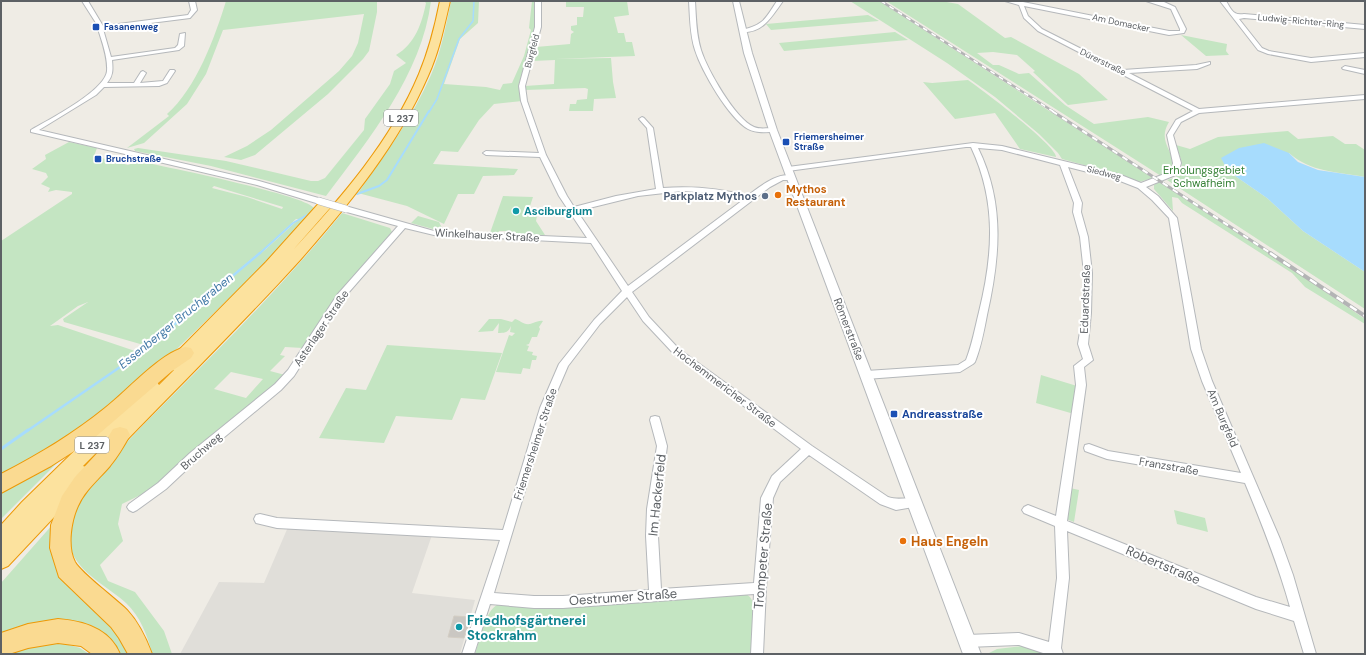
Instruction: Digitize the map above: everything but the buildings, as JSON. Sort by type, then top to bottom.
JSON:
[{"type":"highway","name":"L 237","points":[[1,539],[29,508],[271,265],[347,180],[370,150],[399,104],[416,72],[433,24],[437,1]]},
{"type":"highway","name":"L 237","points":[[1,559],[46,510],[246,309],[314,235],[372,162],[401,117],[425,72],[436,45],[442,22],[445,1]]},
{"type":"highway","points":[[1,484],[46,459],[82,436],[117,409],[166,366],[185,353]]},
{"type":"highway","points":[[120,435],[112,451],[81,484],[71,498],[62,524],[60,542],[63,562],[67,570],[125,624],[133,637],[140,654]]},
{"type":"highway","points":[[1,645],[26,635],[56,630],[83,634],[103,646],[108,654]]},
{"type":"street","points":[[85,1],[99,28],[108,59],[110,72],[104,85],[163,83],[172,71]]},
{"type":"street","points":[[99,28],[190,16],[194,10],[192,1]]},
{"type":"street","name":"Burgfeld","points":[[524,101],[522,86],[538,27],[538,1]]},
{"type":"street","points":[[692,1],[697,45],[701,58],[724,99],[750,127],[773,130]]},
{"type":"street","name":"Römerstraße","points":[[736,1],[760,96],[972,654]]},
{"type":"street","points":[[743,31],[755,31],[762,25],[780,1]]},
{"type":"street","name":"Am Domacker","points":[[1008,1],[1020,2],[1169,33],[1184,31],[1173,8],[1149,1]]},
{"type":"street","name":"Ludwig-Richter-Ring","points":[[1223,1],[1260,48],[1268,52],[1311,60],[1365,55]]},
{"type":"street","name":"Dürerstraße","points":[[1020,2],[1026,17],[1040,30],[1198,111]]},
{"type":"street","name":"Ludwig-Richter-Ring","points":[[1237,17],[1244,16],[1365,27]]},
{"type":"street","points":[[108,59],[177,49],[180,46],[183,34]]},
{"type":"street","points":[[1124,72],[1197,67],[1208,64]]},
{"type":"street","points":[[1345,68],[1365,72]]},
{"type":"street","points":[[136,84],[143,73]]},
{"type":"street","name":"Winkelhauser Straße","points":[[104,85],[82,102],[34,131],[259,183],[403,225],[448,235],[594,240]]},
{"type":"street","points":[[1141,186],[1175,172],[1177,163],[1170,142],[1172,129],[1178,121],[1198,111],[1365,97]]},
{"type":"street","name":"Hochemmericher Straße","points":[[524,101],[543,155],[572,210],[594,240],[646,319],[676,350],[808,450],[890,503],[915,503]]},
{"type":"street","points":[[642,119],[650,128],[660,190]]},
{"type":"street","points":[[866,375],[960,368],[970,362],[986,306],[994,250],[995,228],[988,185],[973,145]]},
{"type":"street","name":"Siedweg","points":[[790,173],[973,145],[1002,148],[1118,177],[1141,186]]},
{"type":"street","points":[[486,153],[543,155]]},
{"type":"street","name":"Eduardstraße","points":[[1061,523],[1081,385],[1079,366],[1088,360],[1083,344],[1087,313],[1088,273],[1084,237],[1077,212],[1078,203],[1063,163]]},
{"type":"street","name":"Friemersheimer Straße","points":[[468,654],[507,535],[545,408],[557,377],[573,350],[627,291],[767,185],[790,173]]},
{"type":"street","name":"Am Burgfeld","points":[[1141,186],[1155,198],[1173,218],[1196,349],[1207,381],[1274,539],[1310,654]]},
{"type":"street","points":[[572,210],[618,197],[660,190],[708,189],[749,199]]},
{"type":"street","name":"Asterlager Straße","points":[[269,394],[290,373],[340,297],[403,225]]},
{"type":"street","name":"Bruchweg","points":[[133,507],[162,486],[194,456],[269,394]]},
{"type":"street","name":"Im Hackerfeld","points":[[655,420],[662,446],[653,509],[652,536],[655,595]]},
{"type":"street","name":"Franzstraße","points":[[1089,448],[1107,455],[1249,479]]},
{"type":"street","name":"Trompeter Straße","points":[[757,654],[760,588],[767,498],[776,479],[808,450]]},
{"type":"street","name":"Robertstraße","points":[[1028,510],[1256,603],[1299,616]]},
{"type":"street","points":[[260,519],[277,523],[507,535]]},
{"type":"street","points":[[967,641],[1019,639],[1056,652],[1063,578],[1061,523]]},
{"type":"street","name":"Oestrumer Straße","points":[[486,598],[534,602],[563,602],[760,588]]},
{"type":"shaded area","points":[[288,527],[432,535],[412,593],[475,600],[460,654],[180,654],[219,582],[264,583]]},
{"type":"green space","points":[[226,1],[377,1],[377,12],[369,51],[328,94],[255,155],[241,160],[224,157],[247,146],[271,130],[339,71],[352,56],[358,43],[364,14],[223,30],[206,74],[187,104],[144,143],[127,148],[169,116],[167,114],[187,91],[196,77],[210,46]]},
{"type":"green space","points":[[424,1],[431,1],[426,28],[417,54],[405,80],[376,128],[326,196],[211,166],[135,151],[134,149],[138,148],[226,161],[311,181],[318,181],[325,178],[364,130],[365,119],[390,84],[394,71],[406,63],[396,55],[408,45],[417,32],[426,3]]},
{"type":"green space","points":[[451,1],[479,1],[478,23],[460,39],[444,84],[486,87],[500,90],[503,84],[512,83],[524,56],[531,30],[529,28],[532,1],[536,1],[538,13],[519,84],[522,101],[494,104],[479,120],[458,152],[441,151],[433,164],[518,169],[514,175],[483,176],[474,194],[458,194],[444,224],[407,206],[358,193],[398,136],[424,91],[438,57]]},
{"type":"green space","points":[[566,1],[627,1],[629,15],[614,17],[618,33],[624,33],[626,42],[632,42],[635,56],[555,59],[611,58],[616,98],[594,99],[593,111],[569,111],[570,104],[576,104],[577,100],[587,99],[588,89],[585,88],[525,90],[525,86],[554,84],[555,60],[532,61],[536,47],[570,44],[571,34],[574,32],[571,30],[571,26],[577,25],[577,17],[583,17],[584,7],[566,7]]},
{"type":"green space","points":[[850,1],[879,1],[1153,178],[1139,182],[1117,174],[1062,159],[1039,134],[995,97],[947,63]]},
{"type":"green space","points":[[886,1],[941,1],[958,4],[1005,38],[1011,37],[1079,74],[1108,100],[1068,105],[1017,55],[993,52],[977,53],[993,65],[999,65],[1019,74],[1029,73],[1065,105],[1094,124],[1148,117],[1169,122],[1165,136],[1172,158],[1173,169],[1161,176]]},
{"type":"green space","points":[[868,15],[879,21],[771,30],[766,24]]},
{"type":"green space","points":[[895,32],[908,40],[784,51],[779,43]]},
{"type":"green space","points":[[1181,35],[1227,44],[1226,51],[1229,55],[1206,56]]},
{"type":"green space","points":[[968,80],[1002,105],[1032,130],[1053,151],[1056,157],[1020,149],[995,113],[955,119],[923,82],[932,83]]},
{"type":"green space","name":"Erholungsgebiet Schwafheim","points":[[1288,131],[1298,139],[1333,136],[1345,144],[1356,144],[1365,150],[1365,177],[1315,168],[1289,153],[1228,171],[1267,198],[1303,231],[1365,272],[1365,309],[1167,180],[1176,177],[1181,169],[1182,165],[1176,145],[1190,149],[1218,137]]},
{"type":"green space","points":[[69,142],[97,148],[94,156],[128,165],[138,161],[232,182],[305,202],[314,208],[296,230],[247,281],[151,374],[87,426],[1,478],[1,241],[72,194],[72,192],[56,190],[48,192],[50,188],[41,184],[48,177],[46,173],[32,169],[46,159],[45,155]],"holes":[[[214,186],[283,207],[282,209],[247,197],[212,188]],[[296,219],[299,219],[266,249],[141,353],[58,325],[50,326],[78,306],[88,302],[63,319],[64,322],[147,346],[266,247]]]},
{"type":"green space","points":[[1159,182],[1270,254],[1365,319],[1365,324],[1305,287],[1292,273],[1182,203],[1178,198],[1172,197],[1173,211],[1154,189],[1154,185]]},
{"type":"green space","name":"Asciburgium","points":[[503,196],[533,197],[530,206],[537,216],[536,221],[545,235],[508,234],[509,231],[490,233]]},
{"type":"green space","points":[[342,213],[390,228],[392,232],[303,348],[285,347],[280,355],[285,356],[270,371],[285,375],[278,384],[159,486],[122,504],[118,524],[123,541],[100,565],[108,581],[135,592],[164,631],[172,654],[152,654],[143,627],[131,608],[87,572],[75,558],[71,549],[69,537],[70,524],[78,501],[125,444],[262,304]],"holes":[[[231,372],[263,379],[246,398],[214,389]]]},
{"type":"green space","points":[[418,216],[439,222],[442,228],[440,231],[411,223]]},
{"type":"green space","points":[[489,319],[501,319],[512,322],[515,319],[528,324],[543,321],[539,327],[540,329],[537,337],[532,337],[529,344],[526,345],[529,346],[527,351],[533,352],[532,355],[537,356],[536,360],[532,360],[530,369],[523,368],[521,374],[496,372],[509,335],[512,336],[515,333],[510,332],[511,326],[506,332],[498,333],[499,323],[493,331],[478,332]]},
{"type":"green space","points":[[387,345],[502,353],[485,400],[461,398],[452,420],[396,416],[384,443],[319,438],[346,388],[366,390]]},
{"type":"green space","points":[[1041,375],[1077,386],[1074,414],[1036,403]]},
{"type":"green space","points":[[81,439],[1,519],[1,488]]},
{"type":"green space","points":[[1070,488],[1079,490],[1074,522],[1066,519]]},
{"type":"green space","points":[[1174,510],[1205,518],[1208,532],[1177,524]]},
{"type":"green space","points":[[61,515],[57,529],[88,595],[132,654],[116,654],[99,633],[1,639],[1,583]]},
{"type":"green space","points":[[746,594],[755,605],[752,654],[475,654],[487,618],[494,607],[499,604]]},
{"type":"green space","points":[[54,641],[80,648],[89,654],[5,654]]},
{"type":"green space","points":[[1023,646],[1043,651],[1043,654],[987,654],[997,649]]},
{"type":"water","points":[[1264,143],[1289,153],[1298,162],[1318,170],[1365,177],[1365,272],[1303,231],[1267,198],[1228,171],[1221,158],[1239,148]]},
{"type":"waterway","name":"Essenberger Bruchgraben","points":[[429,112],[437,99],[459,39],[473,21],[474,1]]},
{"type":"waterway","name":"Essenberger Bruchgraben","points":[[357,194],[379,186],[387,180],[429,111]]},
{"type":"waterway","name":"Essenberger Bruchgraben","points":[[259,254],[293,223],[307,215]]},
{"type":"waterway","name":"Essenberger Bruchgraben","points":[[27,431],[139,354],[260,253]]},
{"type":"waterway","name":"Essenberger Bruchgraben","points":[[1,449],[28,430]]},
{"type":"railway","points":[[881,1],[1054,112]]},
{"type":"railway","points":[[1052,111],[1272,254]]},
{"type":"railway","points":[[1270,253],[1365,316]]},
{"type":"place","name":"Fasanenweg","points":[[96,27]]},
{"type":"place","name":"Friemersheimer Straße","points":[[786,142]]},
{"type":"place","name":"Bruchstraße","points":[[98,159]]},
{"type":"place","name":"Mythos Restaurant","points":[[778,195]]},
{"type":"place","name":"Parkplatz Mythos","points":[[765,196]]},
{"type":"place","name":"Asciburgium","points":[[516,211]]},
{"type":"place","name":"Andreasstraße","points":[[894,414]]},
{"type":"place","name":"Haus Engeln","points":[[903,541]]},
{"type":"place","name":"Friedhofsgärtnerei Stockrahm","points":[[459,627]]}]
